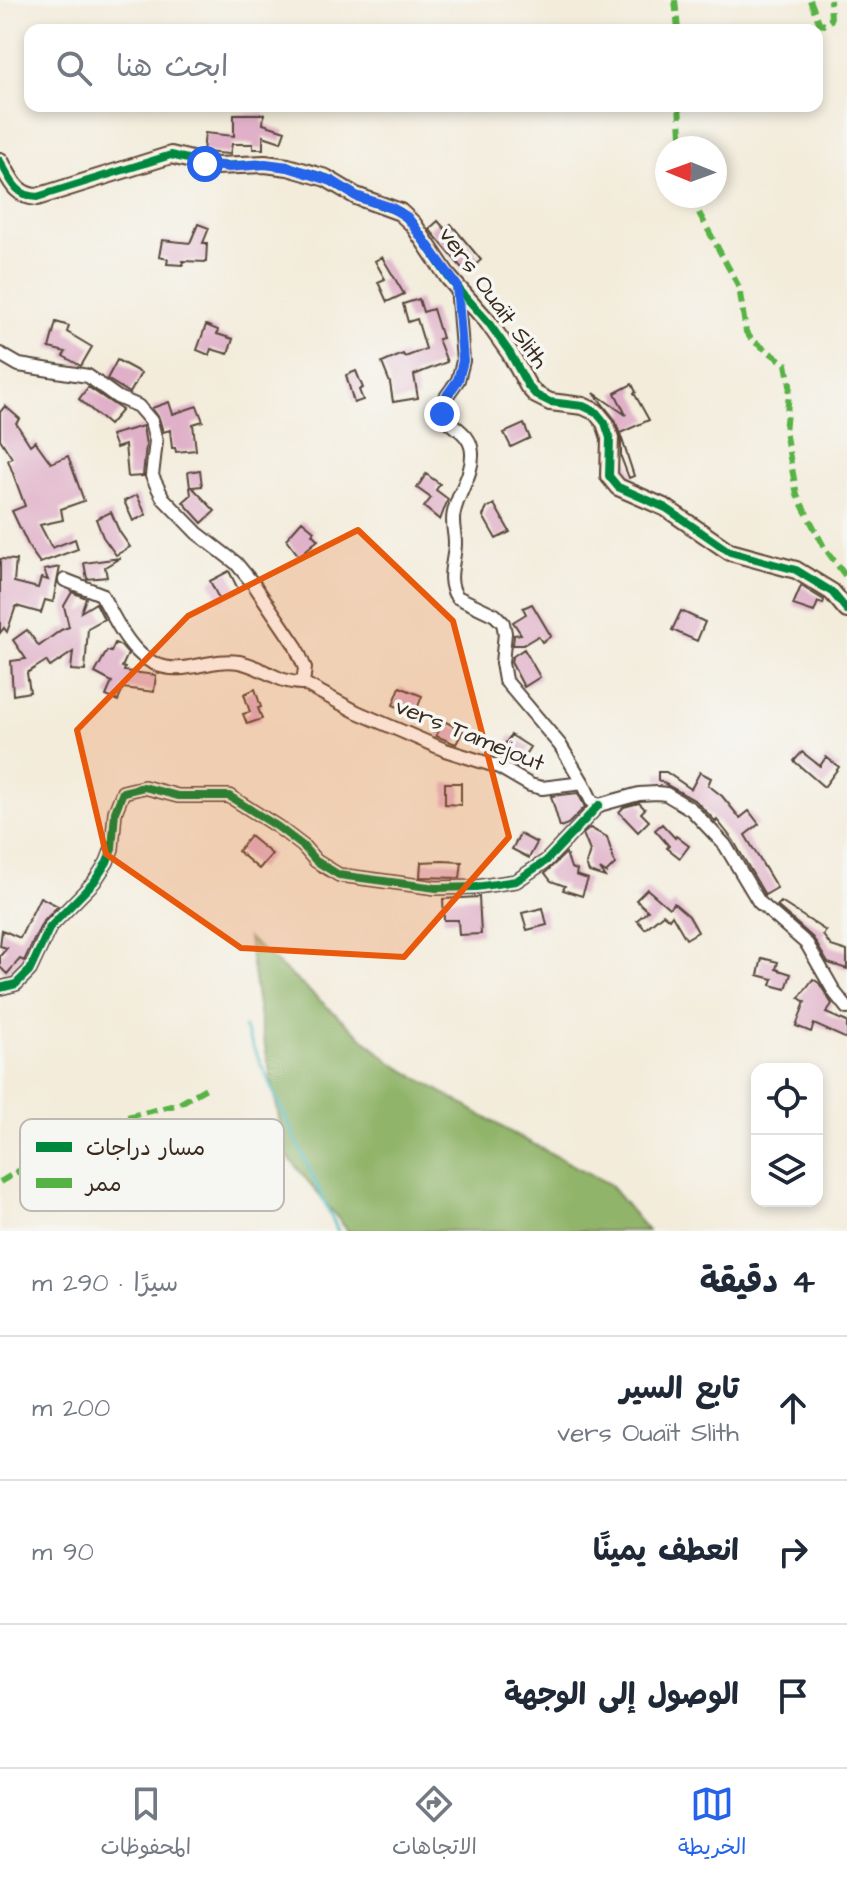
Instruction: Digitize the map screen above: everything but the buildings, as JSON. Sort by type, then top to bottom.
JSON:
[{"type":"street","name":"vers Ouaït Slith","points":[[0,161],[17,191],[37,197],[171,155],[216,166],[265,164],[288,167],[326,178],[356,196],[400,212],[413,224],[457,286],[488,322],[536,395],[550,402],[583,406],[596,412],[605,423],[610,438],[609,476],[618,487],[666,508],[730,552],[796,570],[832,592],[847,610]]},
{"type":"street","points":[[457,286],[462,371],[440,410],[463,432],[472,450],[467,480],[452,521],[455,545],[452,591],[457,597],[495,615],[503,623],[502,663],[505,680],[560,745],[592,802],[599,805]]},
{"type":"street","points":[[0,354],[19,365],[88,376],[117,397],[138,406],[151,421],[156,441],[152,476],[163,498],[197,533],[236,563],[255,586],[295,645],[305,668],[303,683]]},
{"type":"street","name":"vers Tamejout","points":[[65,580],[101,594],[125,637],[150,663],[165,668],[224,660],[252,664],[291,683],[303,683],[357,712],[445,750],[499,767],[530,785],[542,788],[583,783]]},
{"type":"street","points":[[0,988],[16,984],[30,970],[50,927],[102,870],[112,849],[115,812],[123,792],[133,787],[178,796],[229,796],[278,827],[303,846],[316,861],[339,875],[436,888],[476,887],[516,881],[546,861],[599,805],[639,794],[657,793],[666,794],[691,809],[725,845],[759,902],[807,944],[847,1008]]},
{"type":"highlighted area","points":[[358,530],[453,621],[509,837],[404,957],[241,948],[106,854],[77,730],[188,616]]},
{"type":"green space","points":[[248,938],[392,1063],[514,1134],[609,1184],[648,1231],[348,1231],[286,1154],[284,1119],[279,1119]]},
{"type":"waterway","points":[[244,1027],[338,1231]]},
{"type":"marked path","points":[[675,0],[677,24]]},
{"type":"marked path","points":[[810,0],[822,24]]},
{"type":"marked path","points":[[823,24],[831,20],[830,0]]},
{"type":"marked path","points":[[679,112],[681,136]]},
{"type":"marked path","points":[[697,208],[739,287],[746,332],[752,340],[786,364],[790,385],[785,431],[797,495],[824,547],[847,578]]},
{"type":"marked path","points":[[119,1119],[179,1104],[206,1088]]},
{"type":"marked path","points":[[0,1182],[20,1170]]},
{"type":"cycle path","points":[[0,161],[18,190],[37,197],[171,155],[216,166],[265,164],[288,167],[326,178],[356,196],[400,212],[413,224],[449,278],[488,322],[536,395],[550,402],[583,406],[596,412],[605,423],[610,438],[609,476],[618,487],[666,508],[730,552],[796,570],[832,592],[847,610]]},
{"type":"cycle path","points":[[0,988],[16,984],[30,970],[50,927],[94,882],[107,862],[112,849],[115,812],[123,792],[144,787],[178,796],[229,796],[278,827],[303,846],[316,861],[339,875],[436,888],[476,887],[516,881],[546,861],[599,805]]},
{"type":"route","points":[[205,164],[288,167],[332,181],[356,196],[392,208],[407,217],[457,286],[464,347],[462,371],[441,404],[442,414]]}]
